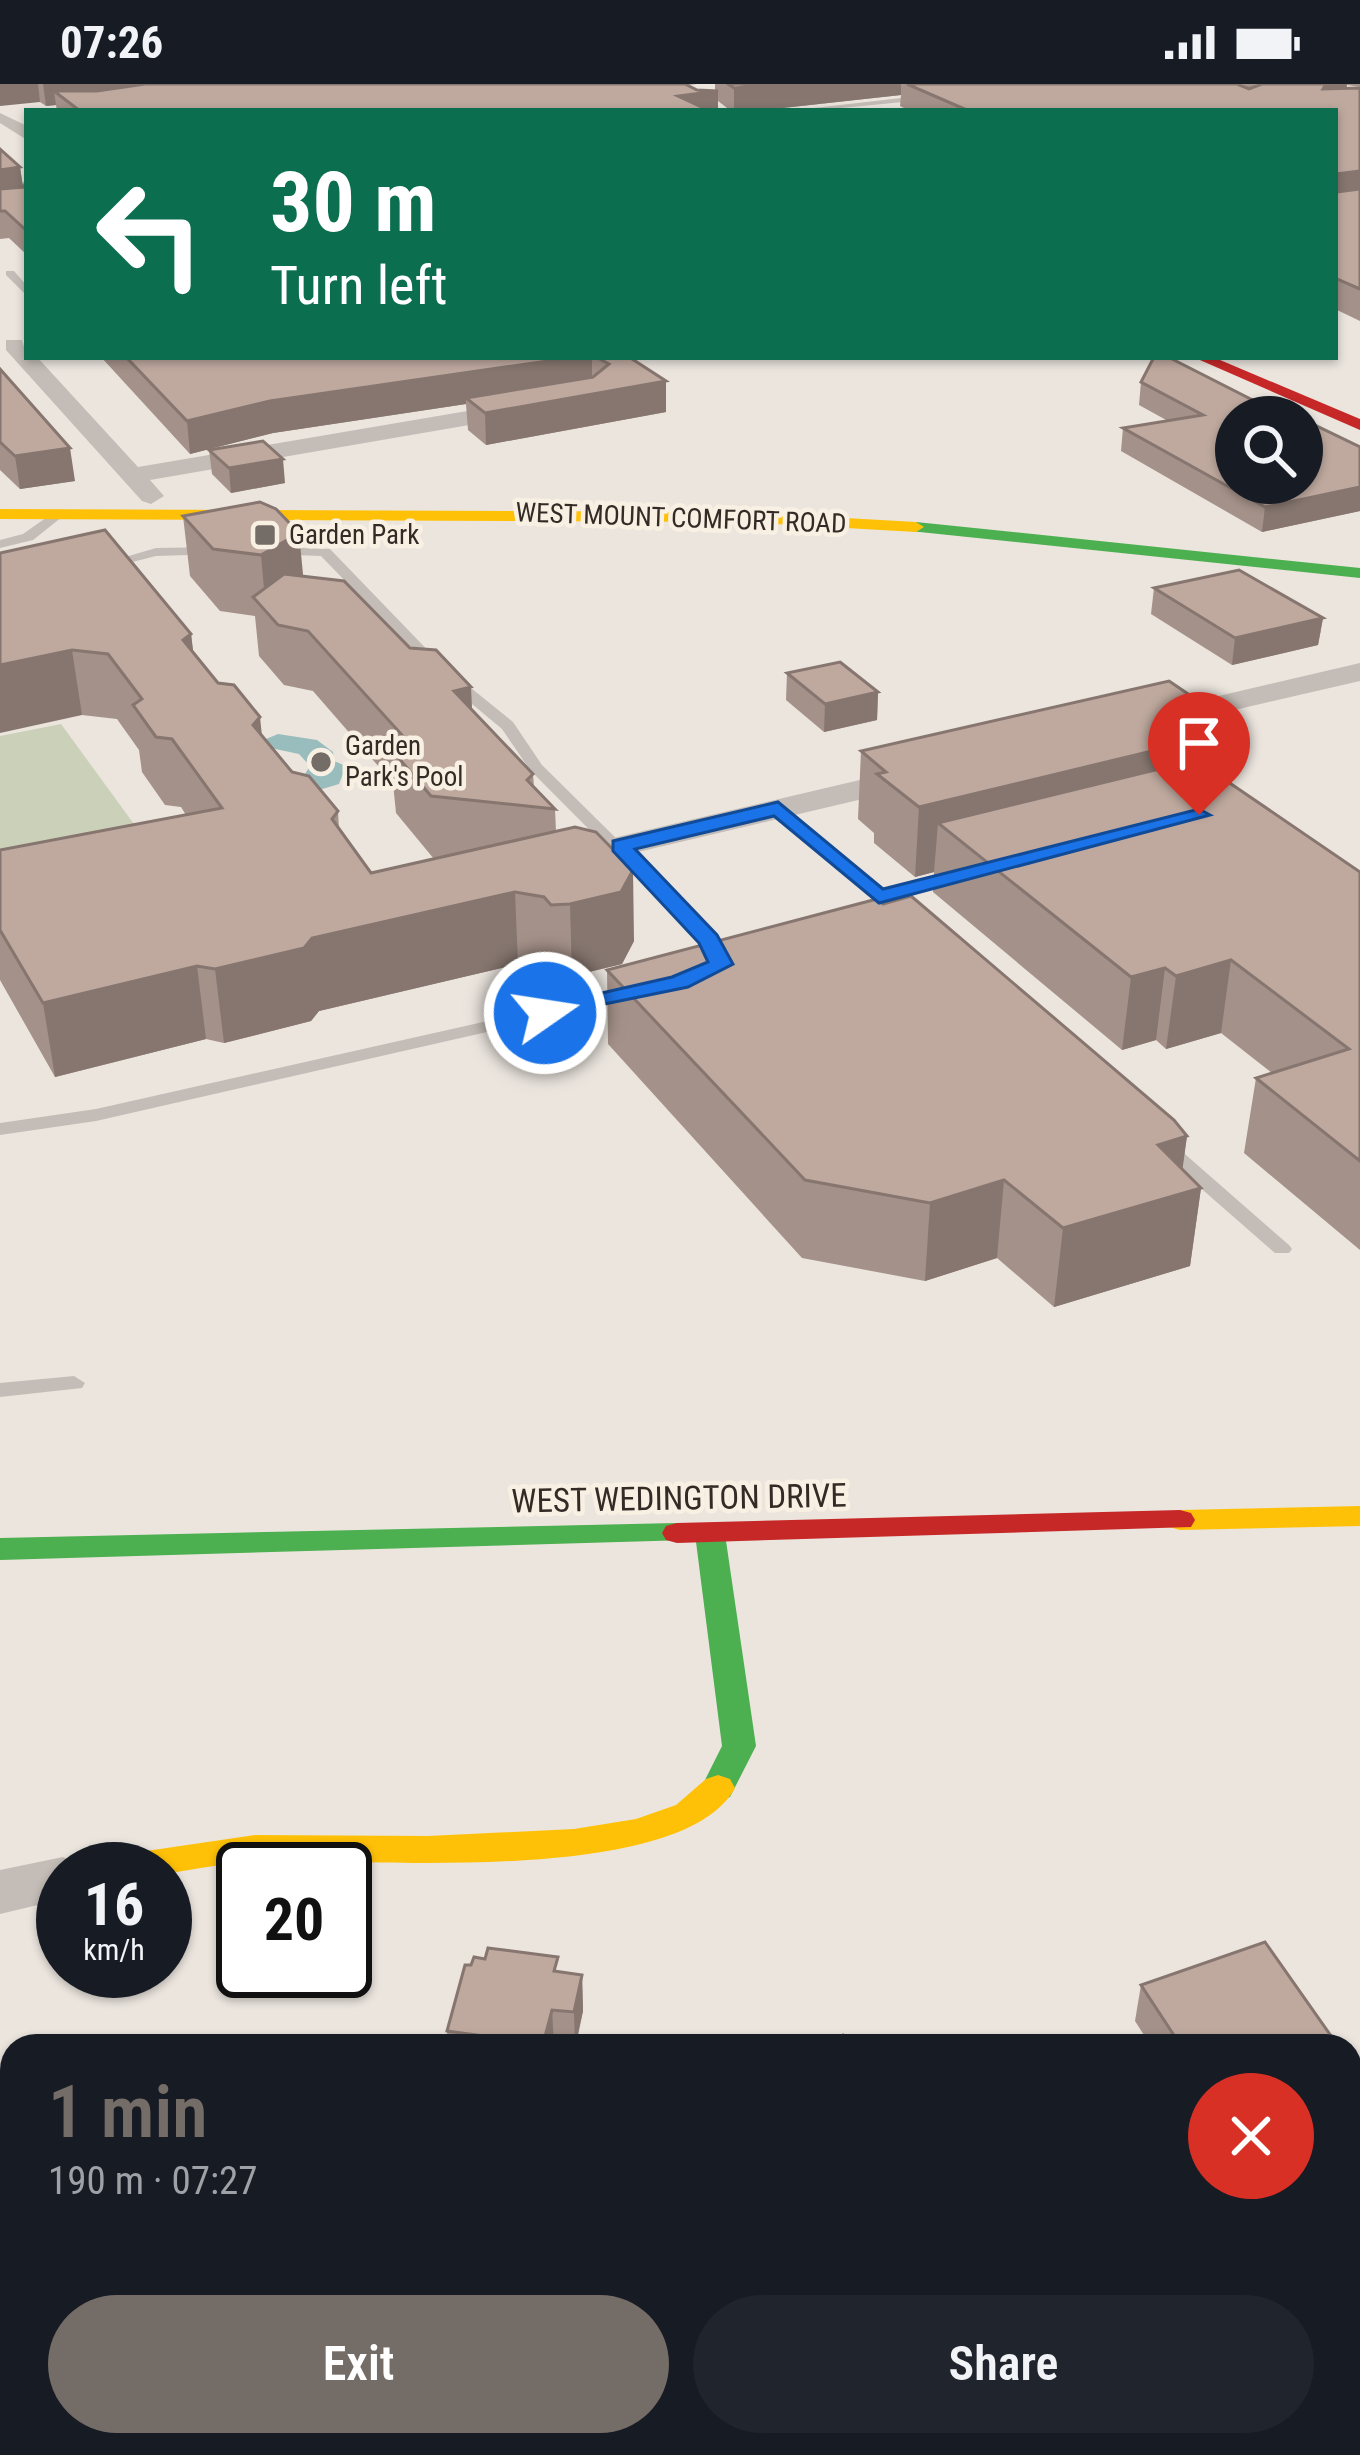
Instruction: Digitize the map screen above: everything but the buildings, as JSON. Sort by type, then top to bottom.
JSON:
[{"type":"street","points":[[27,360],[166,515]]},
{"type":"street","points":[[1206,360],[1262,389],[1296,396]]},
{"type":"street","points":[[1253,360],[1298,383],[1301,396]]},
{"type":"street","points":[[135,476],[547,404]]},
{"type":"street","points":[[1323,408],[1360,426]]},
{"type":"street","name":"WEST MOUNT COMFORT ROAD","points":[[0,514],[592,514],[839,522],[1083,541],[1360,573]]},
{"type":"street","points":[[1115,729],[1360,672]]},
{"type":"street","points":[[621,846],[935,772]]},
{"type":"street","name":"WEST WEDINGTON DRIVE","points":[[0,1549],[1360,1516]]},
{"type":"street","points":[[192,1857],[252,1848],[476,1850],[608,1838],[663,1824],[714,1795],[739,1747],[710,1534]]},
{"type":"street","points":[[0,1892],[36,1884]]},
{"type":"lane","points":[[838,108],[932,96]]},
{"type":"lane","points":[[10,273],[24,289]]},
{"type":"lane","points":[[0,544],[28,537],[57,514]]},
{"type":"lane","points":[[325,552],[329,516]]},
{"type":"lane","points":[[89,569],[156,552],[242,550]]},
{"type":"lane","points":[[262,550],[325,552],[453,682],[493,707],[519,735],[536,767],[621,846],[709,940],[722,964],[700,974]]},
{"type":"lane","points":[[778,809],[914,927]]},
{"type":"lane","points":[[879,896],[970,873]]},
{"type":"lane","points":[[0,1129],[96,1115],[656,988]]},
{"type":"lane","points":[[1142,1126],[1282,1249]]},
{"type":"lane","points":[[0,1390],[74,1384]]},
{"type":"green space","points":[[61,724],[174,879],[0,918],[0,736]]},
{"type":"water","name":"Garden Park's Pool","points":[[278,734],[317,740],[333,752],[334,761],[346,766],[339,784],[319,790],[300,782],[310,766],[299,754],[266,747],[266,739]]},
{"type":"traffic: fast","points":[[916,527],[1360,573]]},
{"type":"traffic: fast","points":[[0,1549],[677,1533]]},
{"type":"traffic: fast","points":[[710,1534],[739,1746],[718,1788]]},
{"type":"traffic: slow","points":[[0,514],[741,517],[916,527]]},
{"type":"traffic: slow","points":[[1180,1520],[1360,1516]]},
{"type":"traffic: slow","points":[[192,1856],[255,1848],[502,1848],[574,1842],[638,1832],[688,1814],[718,1788]]},
{"type":"traffic: jam","points":[[1207,360],[1360,425]]},
{"type":"traffic: jam","points":[[677,1533],[1180,1520]]},
{"type":"place","name":"Garden Park","points":[[265,535]]},
{"type":"place","name":"Garden Park's Pool","points":[[321,762]]},
{"type":"route","points":[[545,1013],[680,982],[722,964],[709,940],[621,846],[778,809],[879,896],[1199,815]]}]
